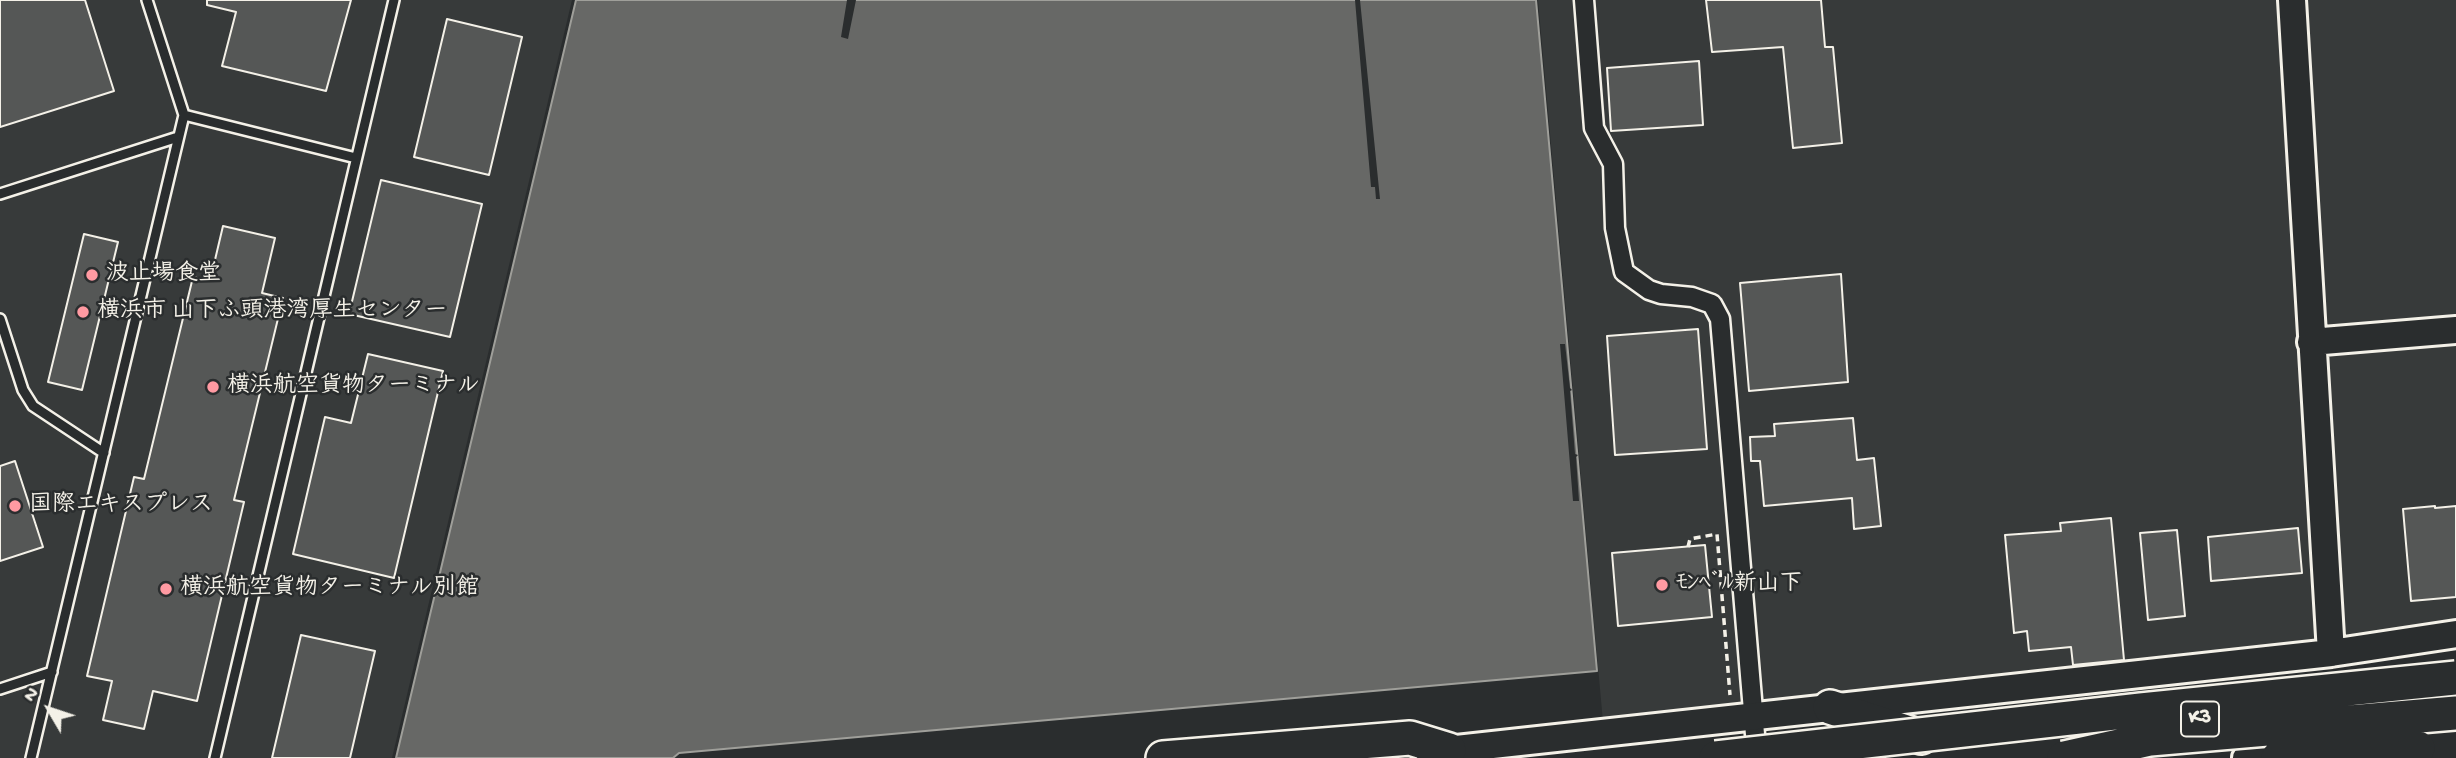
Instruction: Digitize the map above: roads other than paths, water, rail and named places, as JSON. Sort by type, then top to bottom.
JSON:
[{"type":"highway","name":"K3","points":[[2017,724],[2180,690],[2456,659]]},
{"type":"highway","name":"K3","points":[[1716,758],[2456,678]]},
{"type":"highway","name":"K3","points":[[1830,707],[1945,745],[2047,743],[2151,722],[2456,698]]},
{"type":"highway","name":"K3","points":[[2064,758],[2150,740],[2456,713]]},
{"type":"highway","name":"K3","points":[[2076,758],[2456,728]]},
{"type":"highway","points":[[1163,758],[1410,738],[1449,754]]},
{"type":"highway","points":[[2278,758],[2456,744]]},
{"type":"street","points":[[1584,0],[1594,128],[1613,164],[1615,228],[1624,272],[1649,290],[1692,297],[1712,304],[1720,318],[1758,758]]},
{"type":"street","points":[[2292,0],[2331,653]]},
{"type":"street","points":[[2311,342],[2456,330]]},
{"type":"street","points":[[1368,758],[1449,754],[1830,707],[2331,653],[2456,634]]},
{"type":"street","points":[[2246,758],[2347,752],[2456,735]]},
{"type":"lane","points":[[31,758],[184,115],[147,0]]},
{"type":"lane","points":[[215,758],[394,0]]},
{"type":"lane","points":[[184,115],[356,158]]},
{"type":"lane","points":[[0,194],[178,137]]},
{"type":"lane","points":[[0,319],[23,390],[33,406],[104,453]]},
{"type":"lane","points":[[0,689],[52,672]]},
{"type":"place","name":"波止場食堂","points":[[92,275]]},
{"type":"place","name":"横浜市 山下ふ頭港湾厚生センター","points":[[83,312]]},
{"type":"place","name":"横浜航空貨物ターミナル","points":[[213,387]]},
{"type":"place","name":"国際エキスプレス","points":[[15,506]]},
{"type":"place","name":"ﾓﾝﾍﾞﾙ新山下","points":[[1662,585]]},
{"type":"place","name":"横浜航空貨物ターミナル別館","points":[[166,589]]}]
